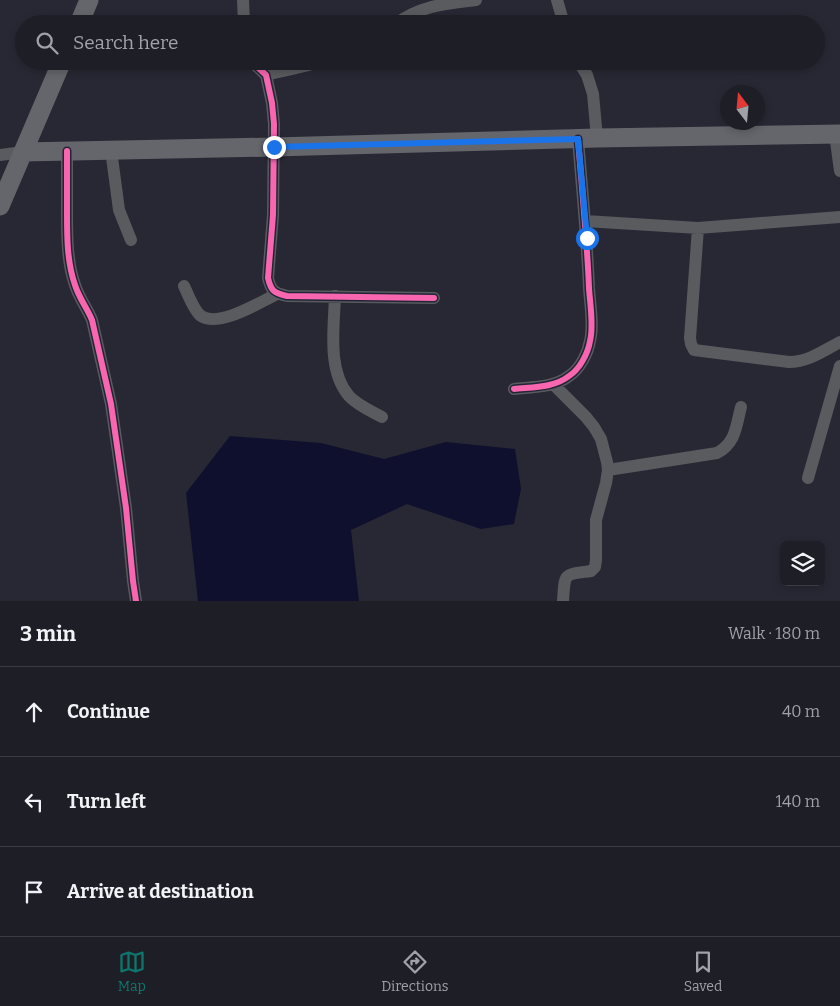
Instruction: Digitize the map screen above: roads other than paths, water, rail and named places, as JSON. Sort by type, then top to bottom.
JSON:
[{"type":"main road","points":[[82,15],[89,0]]},
{"type":"main road","points":[[0,206],[58,70]]},
{"type":"main road","points":[[23,152],[837,134]]},
{"type":"street","points":[[243,0],[244,15]]},
{"type":"street","points":[[409,15],[422,9],[445,3],[476,0]]},
{"type":"street","points":[[557,0],[561,15]]},
{"type":"street","points":[[260,70],[266,75],[274,124],[273,215],[268,278],[270,288],[277,294],[287,296],[434,298]]},
{"type":"street","points":[[266,75],[289,70]]},
{"type":"street","points":[[584,70],[593,94],[596,138]]},
{"type":"street","points":[[837,134],[840,171]]},
{"type":"street","points":[[514,388],[553,384],[569,376],[587,353],[591,339],[585,221],[578,139]]},
{"type":"street","points":[[111,150],[119,210],[131,240]]},
{"type":"street","points":[[67,151],[67,235],[70,265],[75,286],[92,320],[111,404],[126,508],[136,601]]},
{"type":"street","points":[[0,155],[23,152]]},
{"type":"street","points":[[585,221],[698,228],[840,217]]},
{"type":"street","points":[[698,228],[690,338],[694,350],[799,362],[809,359],[840,342]]},
{"type":"street","points":[[184,286],[198,312],[209,319],[219,319],[233,315],[277,294]]},
{"type":"street","points":[[335,296],[334,359],[343,387],[349,396],[358,403],[382,417]]},
{"type":"street","points":[[808,478],[840,366]]},
{"type":"street","points":[[553,384],[594,427],[601,439],[608,470],[596,520],[595,567],[591,572],[567,575],[564,582],[563,601]]},
{"type":"street","points":[[608,470],[717,453],[725,449],[730,443],[741,407]]}]
